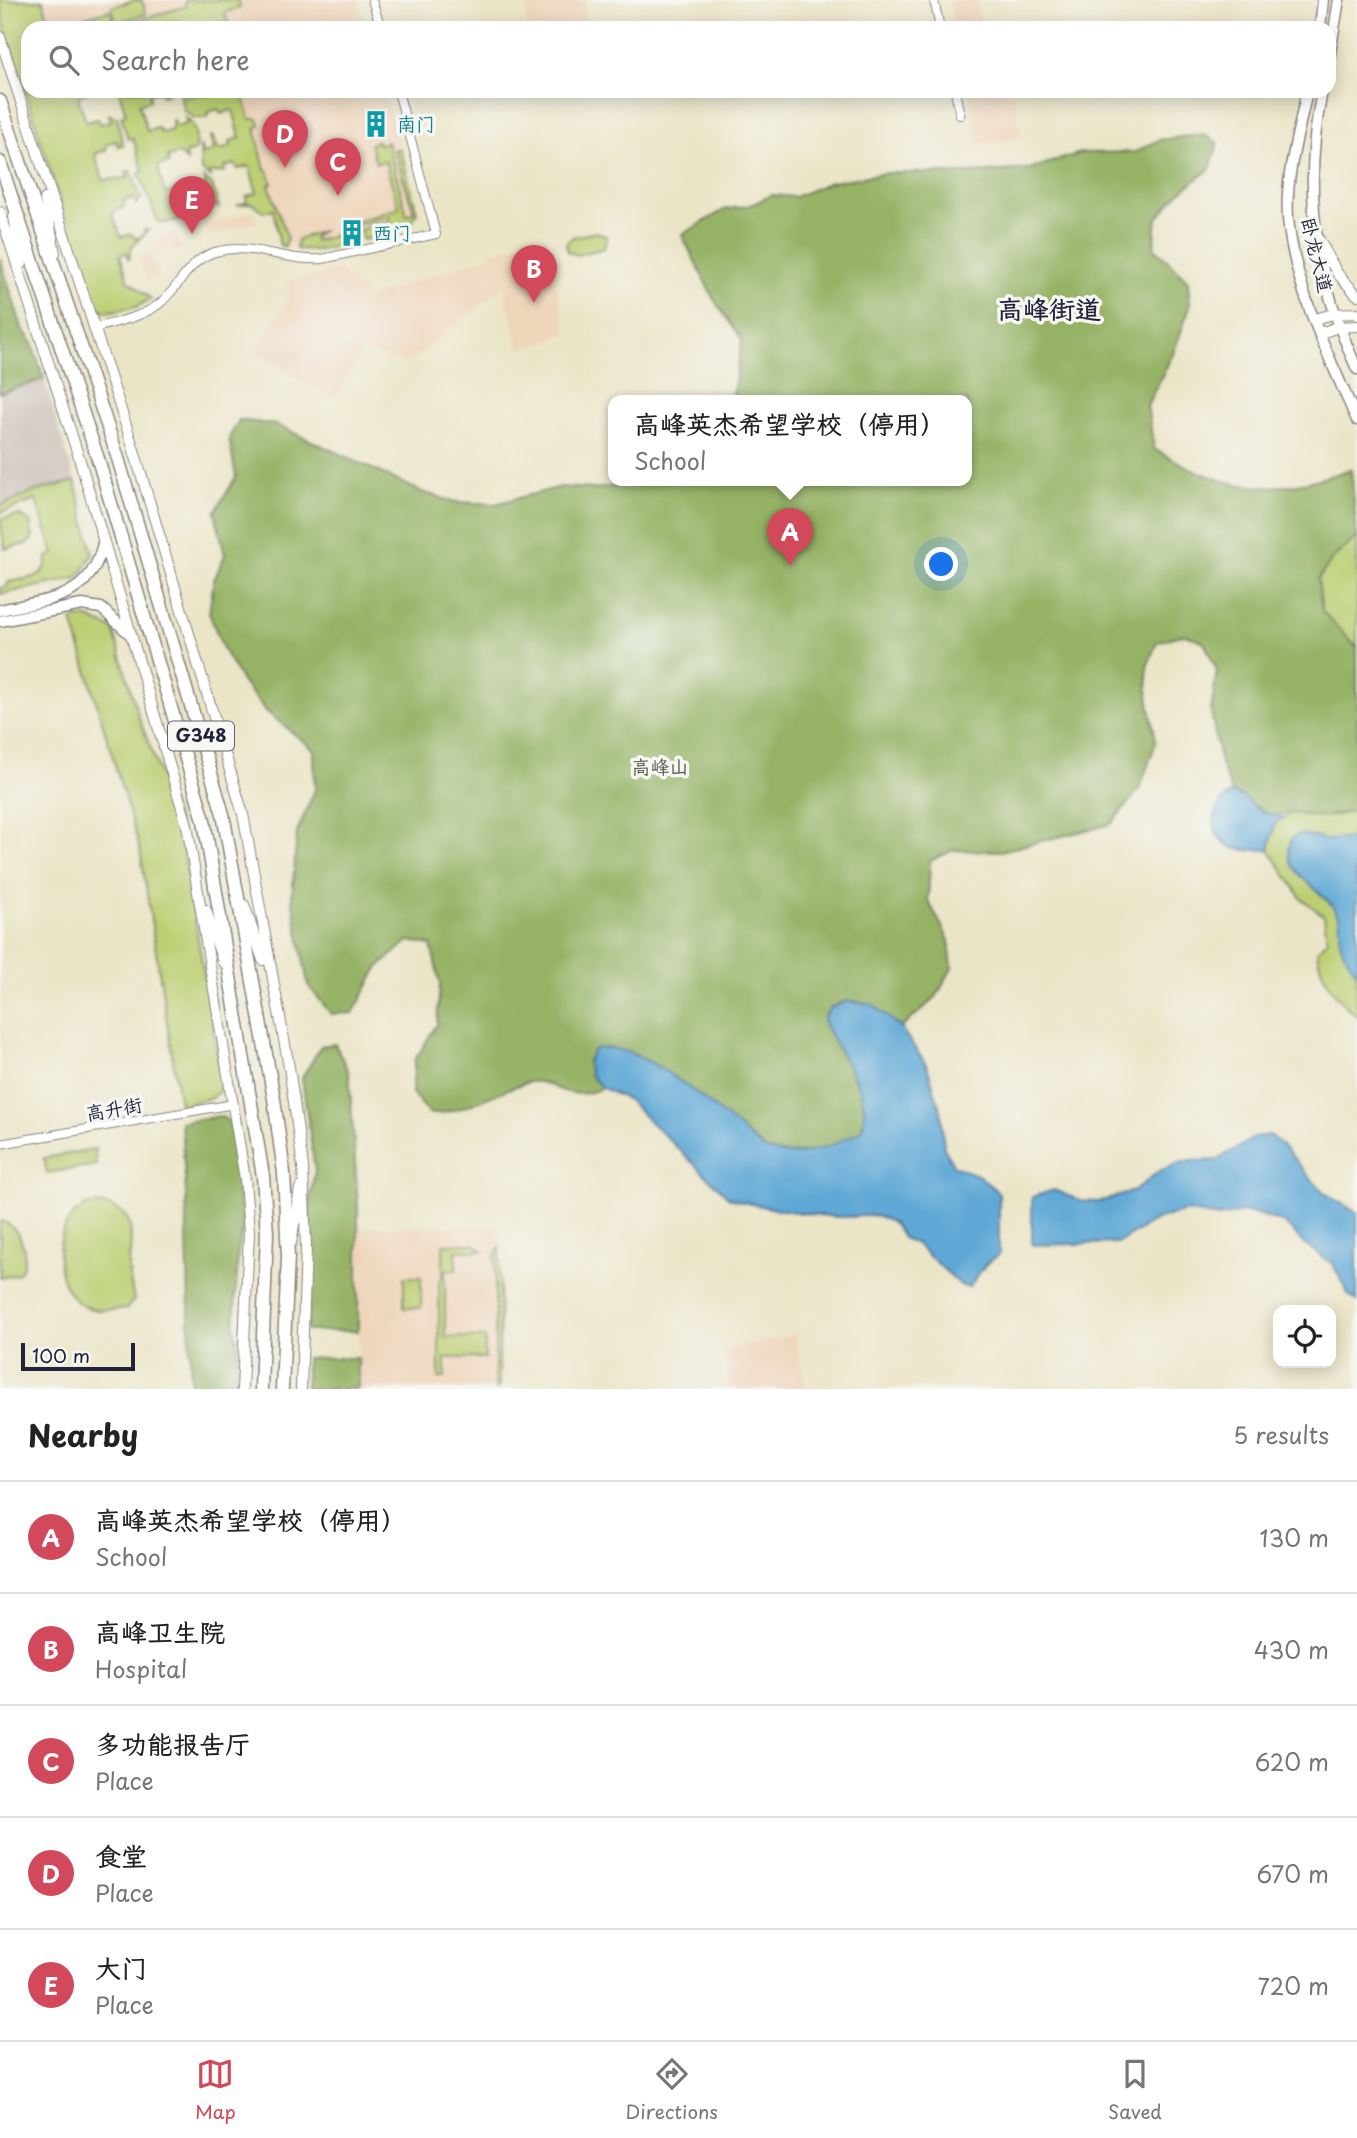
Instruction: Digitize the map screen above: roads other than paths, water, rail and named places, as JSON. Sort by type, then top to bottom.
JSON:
[{"type":"highway","name":"G348","points":[[1,103],[117,454],[211,769],[274,1099],[284,1173],[288,1257],[282,1389]]},
{"type":"highway","name":"G348","points":[[0,162],[98,459],[204,820],[253,1104],[267,1233],[261,1389]]},
{"type":"main road","points":[[1321,21],[1324,0]]},
{"type":"main road","points":[[1335,21],[1339,0]]},
{"type":"main road","name":"卧龙大道","points":[[1306,98],[1290,186],[1288,217],[1297,260],[1315,319],[1357,420]]},
{"type":"main road","name":"卧龙大道","points":[[1321,98],[1312,176],[1318,259],[1333,314],[1357,369]]},
{"type":"main road","points":[[1297,260],[1306,272],[1313,271],[1318,259]]},
{"type":"main road","points":[[1339,381],[1340,363],[1351,362],[1357,369]]},
{"type":"main road","points":[[0,610],[76,590],[94,571],[103,543]]},
{"type":"main road","points":[[0,621],[89,606],[113,615],[130,634]]},
{"type":"street","points":[[372,0],[379,21]]},
{"type":"street","points":[[934,0],[938,21]]},
{"type":"street","points":[[0,37],[39,165],[133,447],[230,761],[243,814],[272,987],[289,1067],[303,1167],[306,1247],[300,1389]]},
{"type":"street","points":[[93,329],[151,310],[169,295],[194,264],[220,250],[306,261],[436,234],[400,98]]},
{"type":"street","points":[[956,98],[960,115]]},
{"type":"street","points":[[39,165],[61,288]]},
{"type":"street","points":[[8,189],[30,303]]},
{"type":"street","points":[[0,212],[30,303],[187,825],[234,1104],[249,1233],[243,1389]]},
{"type":"street","points":[[1315,228],[1337,273],[1357,295]]},
{"type":"street","points":[[1315,319],[1333,314],[1357,313]]},
{"type":"street","points":[[1321,333],[1338,327],[1357,326]]},
{"type":"street","points":[[232,873],[272,987]]},
{"type":"street","points":[[197,883],[232,990]]},
{"type":"street","name":"高升街","points":[[0,1144],[234,1104]]},
{"type":"street","points":[[288,1257],[303,1167]]},
{"type":"water","points":[[1232,793],[1242,796],[1260,811],[1284,818],[1275,824],[1269,849],[1236,849],[1226,844],[1216,832],[1216,810],[1225,797]]},
{"type":"water","points":[[1302,834],[1327,840],[1352,838],[1357,887],[1357,974],[1342,949],[1339,918],[1334,908],[1306,881],[1291,861],[1289,850],[1292,838]]},
{"type":"water","points":[[848,1001],[872,1004],[901,1028],[927,1066],[941,1112],[944,1148],[954,1166],[978,1175],[999,1193],[999,1255],[986,1264],[969,1287],[962,1286],[916,1244],[903,1238],[896,1227],[885,1219],[874,1216],[841,1217],[800,1213],[728,1197],[628,1100],[602,1088],[591,1076],[587,1062],[594,1049],[611,1048],[630,1053],[650,1062],[688,1087],[757,1144],[782,1154],[805,1153],[861,1131],[864,1116],[859,1087],[823,1019],[830,1008]]},
{"type":"water","points":[[1270,1135],[1320,1188],[1357,1213],[1357,1301],[1348,1294],[1333,1264],[1305,1245],[1285,1223],[1257,1214],[1242,1212],[1219,1217],[1185,1211],[1156,1220],[1118,1243],[1032,1245],[1032,1197],[1054,1190],[1081,1201],[1100,1202],[1134,1191],[1159,1171],[1185,1161],[1217,1160],[1255,1137]]},
{"type":"place","name":"南门","points":[[376,124]]},
{"type":"place","name":"食堂","points":[[285,168]]},
{"type":"place","name":"多功能报告厅","points":[[338,196]]},
{"type":"place","name":"西门","points":[[352,233]]},
{"type":"place","name":"大门","points":[[192,234]]},
{"type":"place","name":"高峰卫生院","points":[[534,303]]},
{"type":"place","name":"高峰英杰希望学校（停用）","points":[[790,566]]},
{"type":"district","name":"高峰街道","points":[[1049,310]]},
{"type":"park label","name":"高峰山","points":[[660,767]]}]
